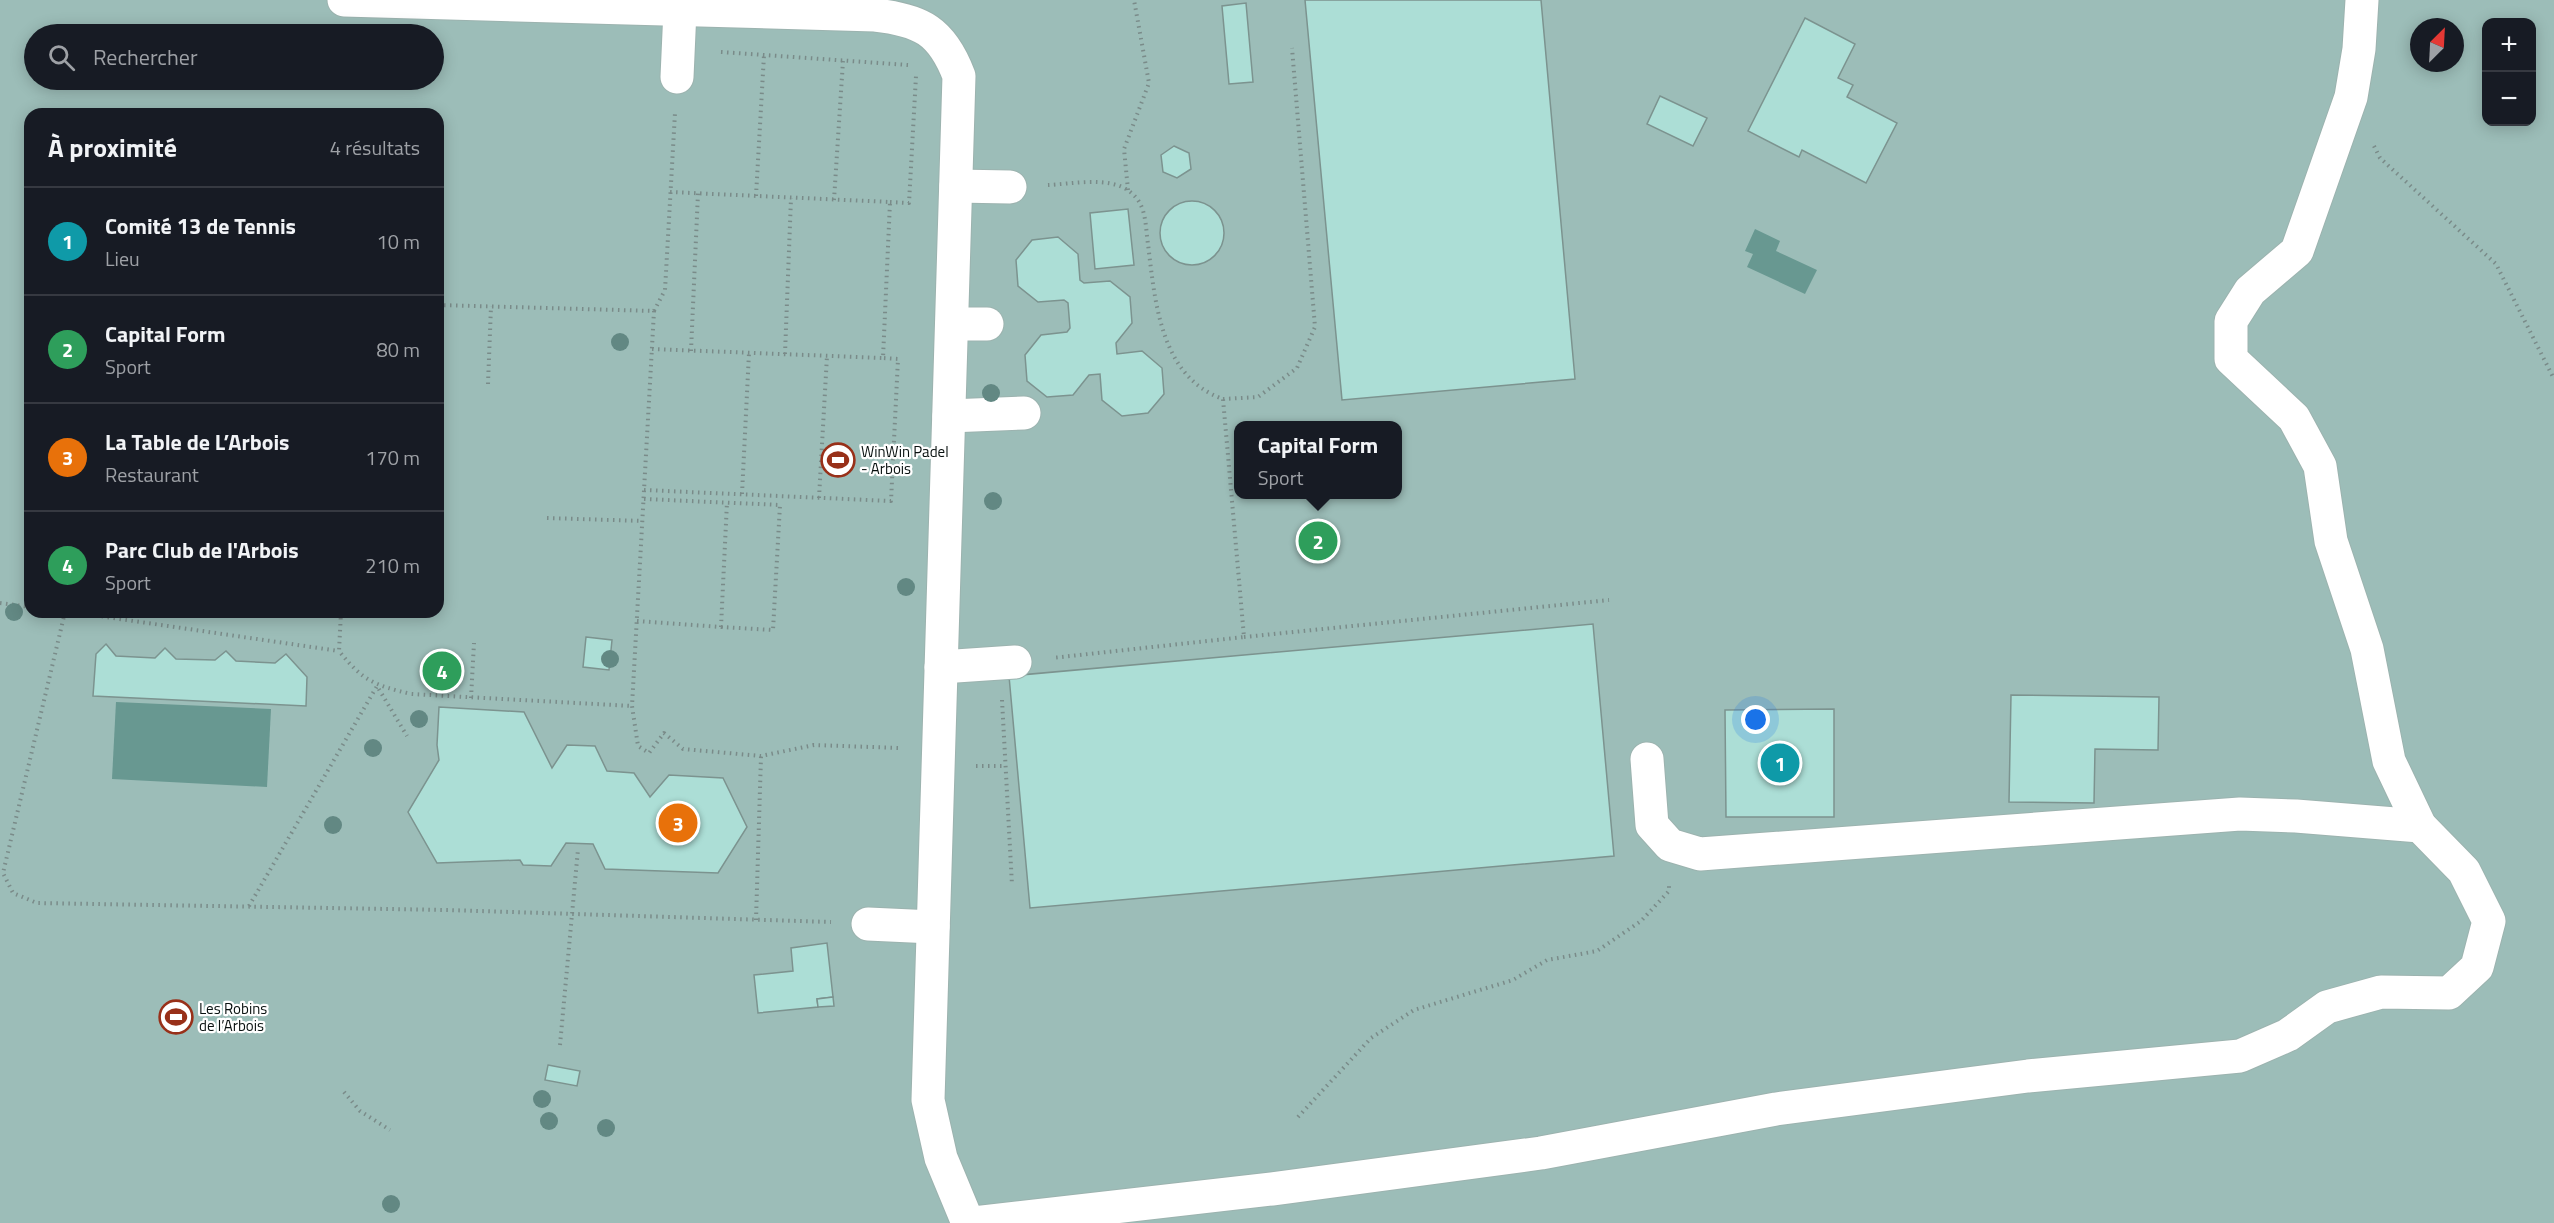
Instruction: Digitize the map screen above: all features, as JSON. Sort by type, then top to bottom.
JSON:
[{"type":"street","points":[[344,0],[875,15],[902,18],[931,30],[950,51],[959,76],[928,1100],[941,1158],[968,1223]]},
{"type":"street","points":[[974,1223],[1272,1189],[1541,1153],[1776,1109],[2028,1076],[2240,1056],[2288,1035],[2327,1007],[2381,992],[2449,993],[2477,967],[2489,921],[2464,871],[2420,826],[2388,761],[2367,649],[2331,541],[2320,466],[2294,418],[2231,359],[2231,321],[2250,291],[2296,251],[2352,97],[2361,0]]},
{"type":"street","points":[[677,77],[680,10]]},
{"type":"street","points":[[956,186],[1010,186]]},
{"type":"street","points":[[952,324],[987,324]]},
{"type":"street","points":[[949,416],[1024,413]]},
{"type":"street","points":[[941,668],[1007,662]]},
{"type":"street","points":[[1647,759],[1652,825],[1670,845],[1700,854],[2240,814],[2420,826]]},
{"type":"street","points":[[868,924],[933,927]]},
{"type":"path","points":[[1128,190],[1124,149],[1149,83],[1134,0]]},
{"type":"path","points":[[1010,186],[1106,183],[1128,190],[1143,206],[1155,300],[1174,362],[1193,383],[1223,399],[1258,397],[1297,368],[1315,327],[1292,48]]},
{"type":"path","points":[[670,192],[909,203],[916,65],[711,51]]},
{"type":"path","points":[[756,196],[764,56]]},
{"type":"path","points":[[834,200],[843,61]]},
{"type":"path","points":[[677,77],[665,290],[654,311],[632,706],[638,746],[649,753],[664,734],[682,749],[761,756],[814,745],[939,750],[972,766],[1005,766]]},
{"type":"path","points":[[2352,97],[2380,158],[2496,264],[2554,379]]},
{"type":"path","points":[[691,351],[698,193]]},
{"type":"path","points":[[784,354],[791,198]]},
{"type":"path","points":[[883,358],[890,202]]},
{"type":"path","points":[[444,305],[654,311]]},
{"type":"path","points":[[488,384],[491,306]]},
{"type":"path","points":[[644,490],[891,501],[898,359],[652,349]]},
{"type":"path","points":[[742,494],[749,353]]},
{"type":"path","points":[[819,498],[827,356]]},
{"type":"path","points":[[1223,399],[1244,637]]},
{"type":"path","points":[[637,621],[772,630],[780,505],[644,499]]},
{"type":"path","points":[[721,627],[726,502]]},
{"type":"path","points":[[547,518],[642,521]]},
{"type":"path","points":[[1012,885],[1005,766],[1007,662],[1609,600]]},
{"type":"path","points":[[0,603],[24,605]]},
{"type":"path","points":[[64,618],[3,873],[14,893],[38,903],[571,913],[868,924]]},
{"type":"path","points":[[113,618],[339,651]]},
{"type":"path","points":[[341,618],[339,651],[354,670],[377,686],[411,694],[632,706]]},
{"type":"path","points":[[471,698],[474,643]]},
{"type":"path","points":[[249,906],[377,686]]},
{"type":"path","points":[[377,686],[407,736]]},
{"type":"path","points":[[756,920],[761,756]]},
{"type":"path","points":[[1298,1117],[1371,1038],[1414,1010],[1513,980],[1547,960],[1597,951],[1641,921],[1669,891],[1670,845]]},
{"type":"path","points":[[560,1045],[578,849]]},
{"type":"path","points":[[344,1092],[360,1111],[390,1130]]},
{"type":"shaded area","points":[[0,0],[2554,0],[2554,1223],[0,1223]]},
{"type":"shaded area","points":[[1755,229],[1780,241],[1776,251],[1817,270],[1805,294],[1747,267],[1753,254],[1745,251]]},
{"type":"shaded area","points":[[116,702],[271,709],[267,787],[112,779]]},
{"type":"building","points":[[1305,0],[1541,0],[1575,379],[1342,400]]},
{"type":"building","points":[[1246,3],[1253,82],[1229,84],[1222,6]]},
{"type":"building","points":[[1805,18],[1855,44],[1838,78],[1853,85],[1847,97],[1897,123],[1866,183],[1802,150],[1799,157],[1748,131]]},
{"type":"building","points":[[1660,96],[1707,118],[1693,146],[1647,124]]},
{"type":"building","points":[[1174,146],[1189,153],[1191,169],[1177,178],[1163,172],[1161,155]]},
{"type":"building","points":[[1192,201],[1210,206],[1215,210],[1219,215],[1224,233],[1219,251],[1215,256],[1210,260],[1192,265],[1174,260],[1169,256],[1165,251],[1160,233],[1165,215],[1169,210],[1174,206]]},
{"type":"building","points":[[1128,209],[1134,265],[1095,269],[1090,213]]},
{"type":"building","points":[[1058,237],[1078,254],[1080,280],[1084,283],[1110,281],[1130,297],[1132,323],[1116,343],[1117,354],[1142,351],[1162,368],[1164,394],[1148,413],[1122,416],[1102,400],[1100,374],[1089,375],[1073,395],[1047,397],[1027,381],[1025,355],[1041,335],[1067,332],[1070,328],[1068,303],[1064,300],[1038,302],[1018,286],[1016,260],[1032,240]]},
{"type":"building","points":[[1593,624],[1614,856],[1030,908],[1009,676]]},
{"type":"building","points":[[586,637],[612,640],[609,670],[583,667]]},
{"type":"building","points":[[106,644],[116,656],[155,658],[165,648],[176,659],[215,660],[226,651],[236,661],[275,663],[286,654],[307,677],[306,706],[93,696],[96,654]]},
{"type":"building","points":[[2011,695],[2159,697],[2158,750],[2095,749],[2094,803],[2009,802]]},
{"type":"building","points":[[439,707],[524,712],[552,768],[567,745],[595,746],[607,771],[634,773],[650,797],[669,775],[723,778],[747,827],[718,873],[605,869],[593,844],[566,843],[551,866],[523,865],[520,860],[437,863],[408,812],[439,760],[437,745]]},
{"type":"building","points":[[1834,709],[1834,817],[1726,817],[1725,710]]},
{"type":"building","points":[[827,943],[833,997],[817,999],[818,1007],[758,1013],[754,975],[793,971],[791,948]]},
{"type":"building","points":[[833,997],[834,1006],[818,1007],[817,999]]},
{"type":"building","points":[[548,1065],[580,1071],[577,1086],[545,1080]]},
{"type":"place","name":"WinWin Padel - Arbois","points":[[838,460]]},
{"type":"place","name":"Capital Form","points":[[1318,541]]},
{"type":"place","name":"Parc Club de l'Arbois","points":[[442,671]]},
{"type":"place","name":"Comité 13 de Tennis","points":[[1780,763]]},
{"type":"place","name":"La Table de L’Arbois","points":[[678,823]]},
{"type":"place","name":"Les Robins de l’Arbois","points":[[176,1017]]}]
